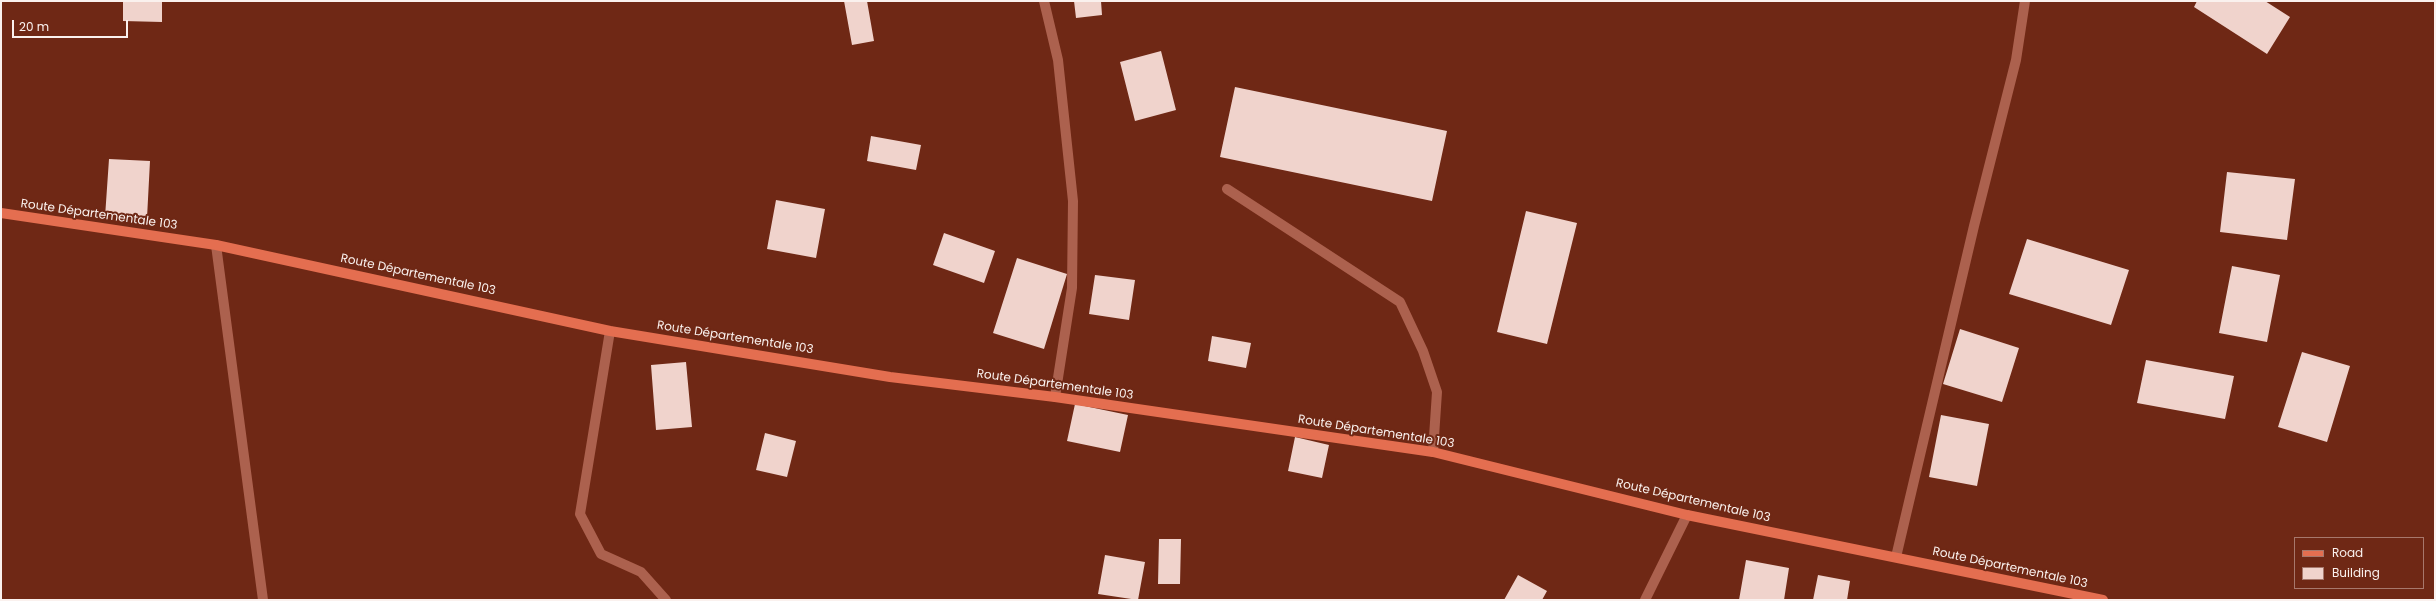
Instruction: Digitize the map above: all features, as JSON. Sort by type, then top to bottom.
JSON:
[{"type":"main road","name":"Route Départementale 103","points":[[1,213],[216,245],[610,331],[890,377],[1054,398],[1433,452],[1687,515],[2103,600]]},
{"type":"street","points":[[1044,1],[1058,60],[1072,201],[1072,288],[1054,398]]},
{"type":"street","points":[[1896,557],[1974,226],[2016,60],[2025,1]]},
{"type":"street","points":[[1227,189],[1400,302],[1423,351],[1437,392],[1433,452]]},
{"type":"street","points":[[216,245],[262,600]]},
{"type":"street","points":[[610,331],[580,514],[601,554],[641,572],[666,600]]},
{"type":"street","points":[[1645,600],[1687,515]]},
{"type":"building","points":[[123,1],[162,1],[162,22],[123,21]]},
{"type":"building","points":[[844,1],[867,1],[874,41],[852,45]]},
{"type":"building","points":[[1074,1],[1101,1],[1102,15],[1076,18]]},
{"type":"building","points":[[2197,1],[2265,1],[2290,17],[2267,54],[2194,7]]},
{"type":"building","points":[[1161,51],[1176,110],[1135,121],[1120,62]]},
{"type":"building","points":[[1235,87],[1447,131],[1432,201],[1220,157]]},
{"type":"building","points":[[871,136],[921,145],[916,170],[867,161]]},
{"type":"building","points":[[109,159],[150,161],[147,218],[105,217]]},
{"type":"building","points":[[2227,172],[2295,179],[2287,240],[2220,232]]},
{"type":"building","points":[[776,200],[825,209],[816,258],[767,249]]},
{"type":"building","points":[[1526,211],[1577,223],[1547,344],[1497,332]]},
{"type":"building","points":[[944,233],[995,251],[984,283],[933,265]]},
{"type":"building","points":[[2027,239],[2129,270],[2111,325],[2009,294]]},
{"type":"building","points":[[1017,258],[1067,274],[1044,349],[993,333]]},
{"type":"building","points":[[2232,266],[2280,275],[2267,342],[2219,333]]},
{"type":"building","points":[[1095,275],[1135,280],[1129,320],[1089,314]]},
{"type":"building","points":[[1960,329],[2019,348],[2002,402],[1943,384]]},
{"type":"building","points":[[1212,336],[1251,343],[1246,368],[1208,361]]},
{"type":"building","points":[[2302,352],[2350,366],[2327,442],[2278,427]]},
{"type":"building","points":[[2146,360],[2234,376],[2225,419],[2137,403]]},
{"type":"building","points":[[686,362],[692,427],[656,430],[651,365]]},
{"type":"building","points":[[1075,404],[1128,415],[1120,452],[1067,441]]},
{"type":"building","points":[[1941,415],[1989,424],[1977,486],[1929,477]]},
{"type":"building","points":[[765,433],[796,441],[787,477],[756,470]]},
{"type":"building","points":[[1295,437],[1329,445],[1322,478],[1288,471]]},
{"type":"building","points":[[1159,539],[1181,539],[1180,584],[1158,584]]},
{"type":"building","points":[[1105,555],[1145,562],[1138,600],[1098,594]]},
{"type":"building","points":[[1746,560],[1789,568],[1784,600],[1739,600]]},
{"type":"building","points":[[1518,575],[1547,591],[1542,600],[1504,600]]},
{"type":"building","points":[[1818,575],[1850,581],[1847,600],[1813,600]]}]
